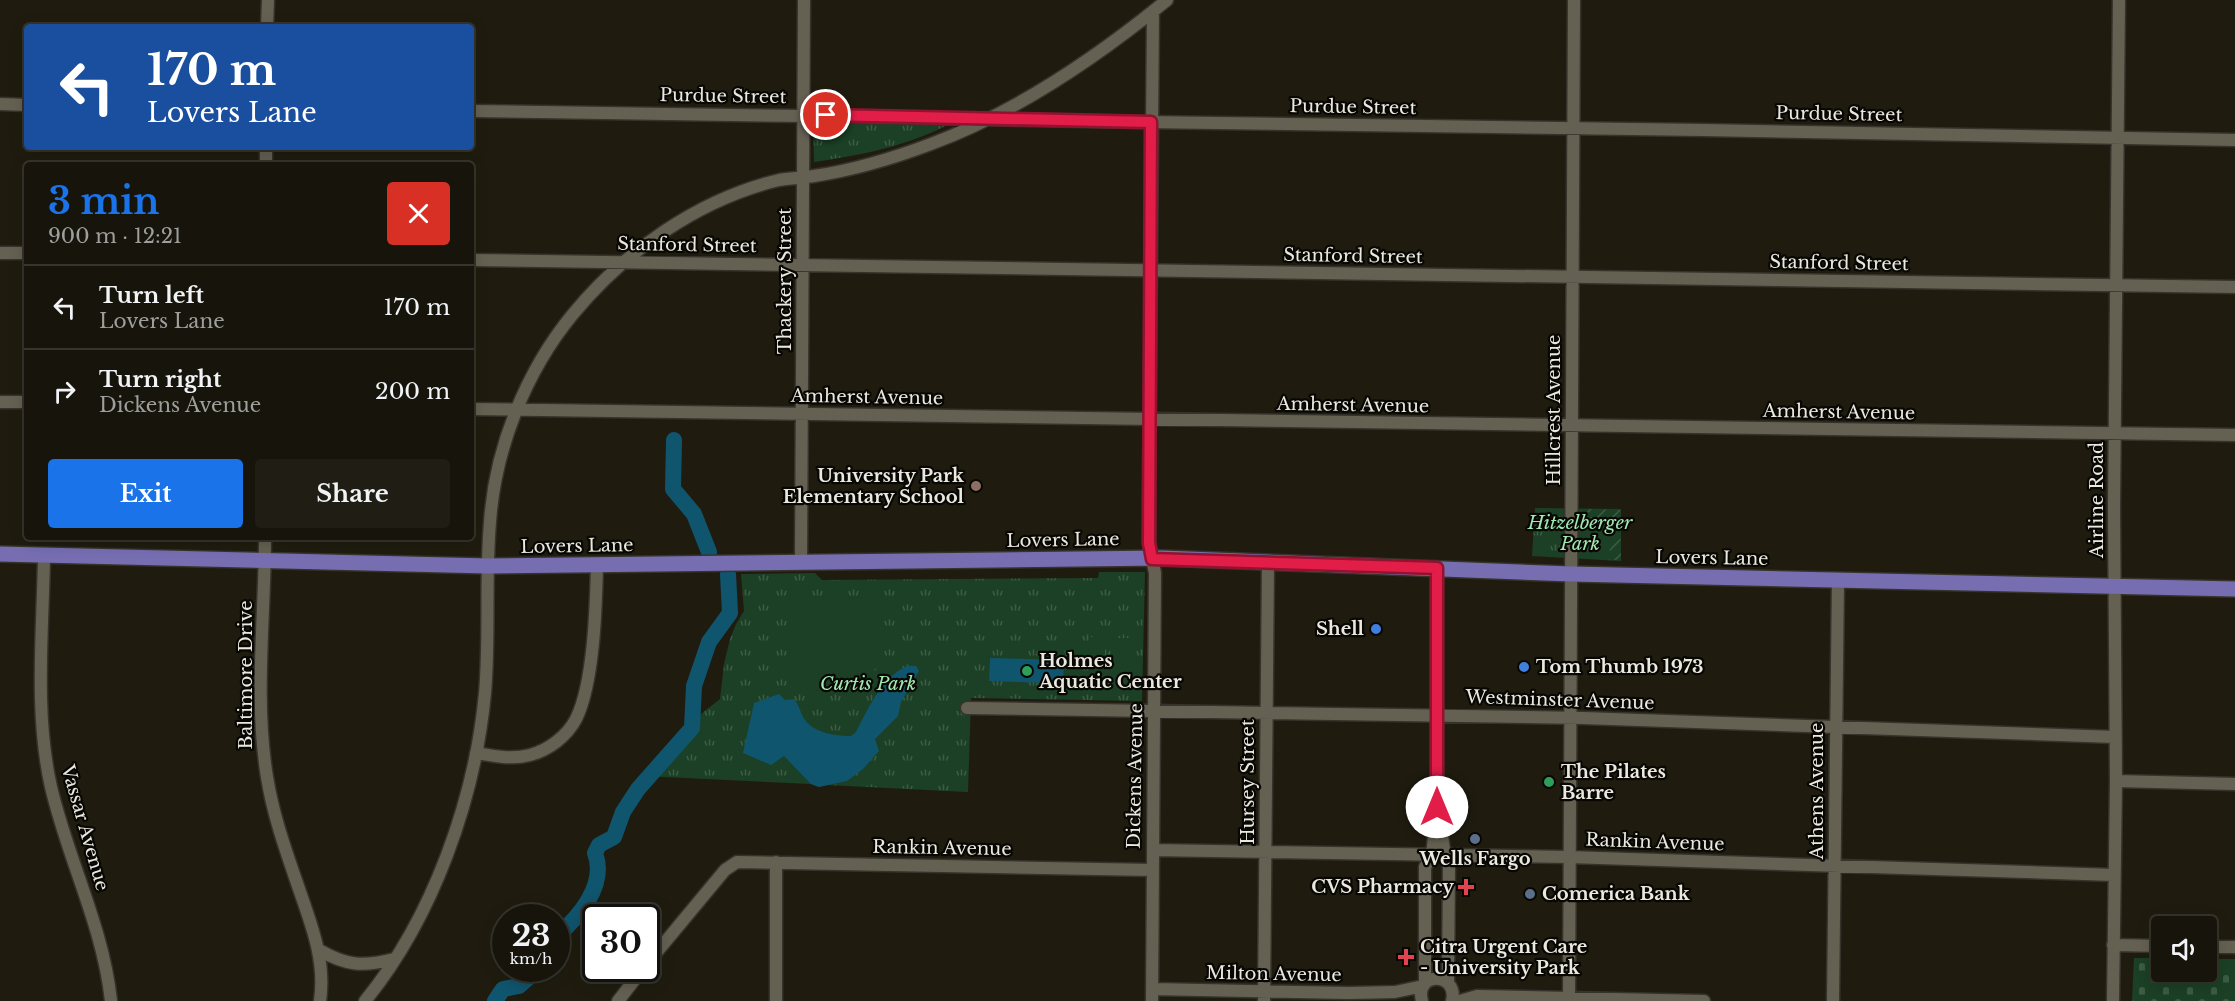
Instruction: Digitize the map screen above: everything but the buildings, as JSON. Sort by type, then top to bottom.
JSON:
[{"type":"main road","name":"Lovers Lane","points":[[0,554],[488,566],[1152,559],[1571,574],[2235,589]]},
{"type":"street","points":[[267,24],[268,0]]},
{"type":"street","name":"Thackery Street","points":[[801,562],[804,0]]},
{"type":"street","points":[[365,1001],[394,959],[423,909],[442,867],[476,753],[487,668],[488,566],[494,484],[498,464],[517,410],[556,336],[594,289],[623,262],[657,236],[712,206],[754,188],[779,180],[815,176],[889,158],[937,142],[988,119],[1021,103],[1065,75],[1167,0]]},
{"type":"street","name":"Hillcrest Avenue","points":[[1569,999],[1574,0]]},
{"type":"street","name":"Airline Road","points":[[2113,1001],[2119,0]]},
{"type":"street","name":"Dickens Avenue","points":[[1152,995],[1155,573],[1149,543],[1149,420],[1153,11]]},
{"type":"street","points":[[0,104],[24,105]]},
{"type":"street","name":"Purdue Street","points":[[474,111],[1573,127],[2235,140]]},
{"type":"street","points":[[0,253],[24,253]]},
{"type":"street","name":"Stanford Street","points":[[474,260],[2235,287]]},
{"type":"street","points":[[0,402],[24,402]]},
{"type":"street","name":"Amherst Avenue","points":[[474,409],[2235,435]]},
{"type":"street","name":"Baltimore Drive","points":[[265,540],[261,712],[267,778],[276,819],[319,950],[322,974],[320,1001]]},
{"type":"street","name":"Vassar Avenue","points":[[44,555],[42,707],[47,761],[51,787],[100,937],[111,1001]]},
{"type":"street","name":"Hursey Street","points":[[1264,996],[1268,562]]},
{"type":"street","points":[[476,753],[500,757],[530,755],[554,743],[571,727],[582,702],[591,657],[597,565]]},
{"type":"street","points":[[1437,568],[1438,856]]},
{"type":"street","name":"Athens Avenue","points":[[1833,1001],[1838,580]]},
{"type":"street","name":"Westminster Avenue","points":[[967,708],[1570,718],[2115,737]]},
{"type":"street","points":[[2115,781],[2235,784]]},
{"type":"street","name":"Rankin Avenue","points":[[1152,850],[1569,857],[2114,875]]},
{"type":"street","points":[[1438,856],[1449,863],[1449,984],[1453,995],[1452,1001]]},
{"type":"street","points":[[1420,1001],[1424,984],[1425,867],[1438,856]]},
{"type":"street","name":"Rankin Avenue","points":[[660,949],[732,864],[741,861],[1152,870]]},
{"type":"street","points":[[776,862],[776,1001]]},
{"type":"street","points":[[2113,945],[2151,946]]},
{"type":"street","points":[[2217,947],[2235,947]]},
{"type":"street","points":[[319,950],[338,961],[353,964],[394,959]]},
{"type":"street","name":"Milton Avenue","points":[[1152,995],[1264,996],[1395,992],[1424,984],[1436,978],[1449,984]]},
{"type":"street","points":[[618,1001],[633,982]]},
{"type":"street","points":[[1449,984],[1477,996]]},
{"type":"street","name":"Milton Avenue","points":[[1395,992],[1420,1001]]},
{"type":"street","points":[[1460,1001],[1477,996],[1704,1001]]},
{"type":"green space","points":[[813,120],[951,123],[902,144],[867,153],[814,162]]},
{"type":"green space","name":"Hitzelberger Park","points":[[1535,508],[1621,509],[1621,561],[1532,556]]},
{"type":"green space","points":[[1587,509],[1620,510],[1621,560],[1610,560],[1609,518],[1588,517]]},
{"type":"green space","name":"Curtis Park","points":[[1099,572],[1145,572],[1142,701],[971,698],[968,792],[827,785],[819,787],[811,784],[643,776],[682,729],[720,699],[724,664],[730,639],[744,611],[741,574],[815,573],[822,580],[1098,578]]},
{"type":"green space","points":[[797,596],[875,598],[883,622],[885,645],[877,667],[869,676],[848,688],[835,691],[791,685],[790,604]]},
{"type":"green space","points":[[1090,637],[1105,637],[1105,672],[1089,672]]},
{"type":"green space","points":[[1113,638],[1130,638],[1129,672],[1113,672]]},
{"type":"green space","points":[[2134,958],[2151,958],[2151,982],[2217,982],[2217,959],[2235,959],[2235,1001],[2132,1001]]},
{"type":"water","name":"Holmes Aquatic Center","points":[[990,658],[1064,660],[1063,689],[1047,689],[1047,683],[989,681]]},
{"type":"water","points":[[907,666],[916,666],[919,671],[901,702],[898,716],[875,739],[879,751],[863,769],[847,781],[819,787],[811,784],[784,756],[771,765],[743,753],[754,703],[779,694],[785,700],[794,699],[803,717],[812,727],[831,734],[851,736],[856,732],[883,686],[898,671]]},
{"type":"waterway","points":[[674,440],[673,489],[694,514],[709,552]]},
{"type":"waterway","points":[[570,923],[589,900],[594,888],[598,865],[595,853],[599,845],[614,837],[623,812],[638,789],[692,728],[694,686],[709,642],[730,613],[728,574]]},
{"type":"waterway","points":[[495,1001],[503,989],[519,986],[524,982]]},
{"type":"place","name":"University Park Elementary School","points":[[976,486]]},
{"type":"place","name":"Shell","points":[[1376,629]]},
{"type":"place","name":"Tom Thumb 1973","points":[[1524,667]]},
{"type":"place","name":"Holmes Aquatic Center","points":[[1027,671]]},
{"type":"place","name":"The Pilates Barre","points":[[1549,782]]},
{"type":"place","name":"Wells Fargo","points":[[1475,839]]},
{"type":"place","name":"CVS Pharmacy","points":[[1466,887]]},
{"type":"place","name":"Comerica Bank","points":[[1530,894]]},
{"type":"place","name":"Citra Urgent Care - University Park","points":[[1406,957]]},
{"type":"route","points":[[826,115],[1151,122],[1150,412],[1148,429],[1149,543],[1152,559],[1437,568],[1437,807]]}]
